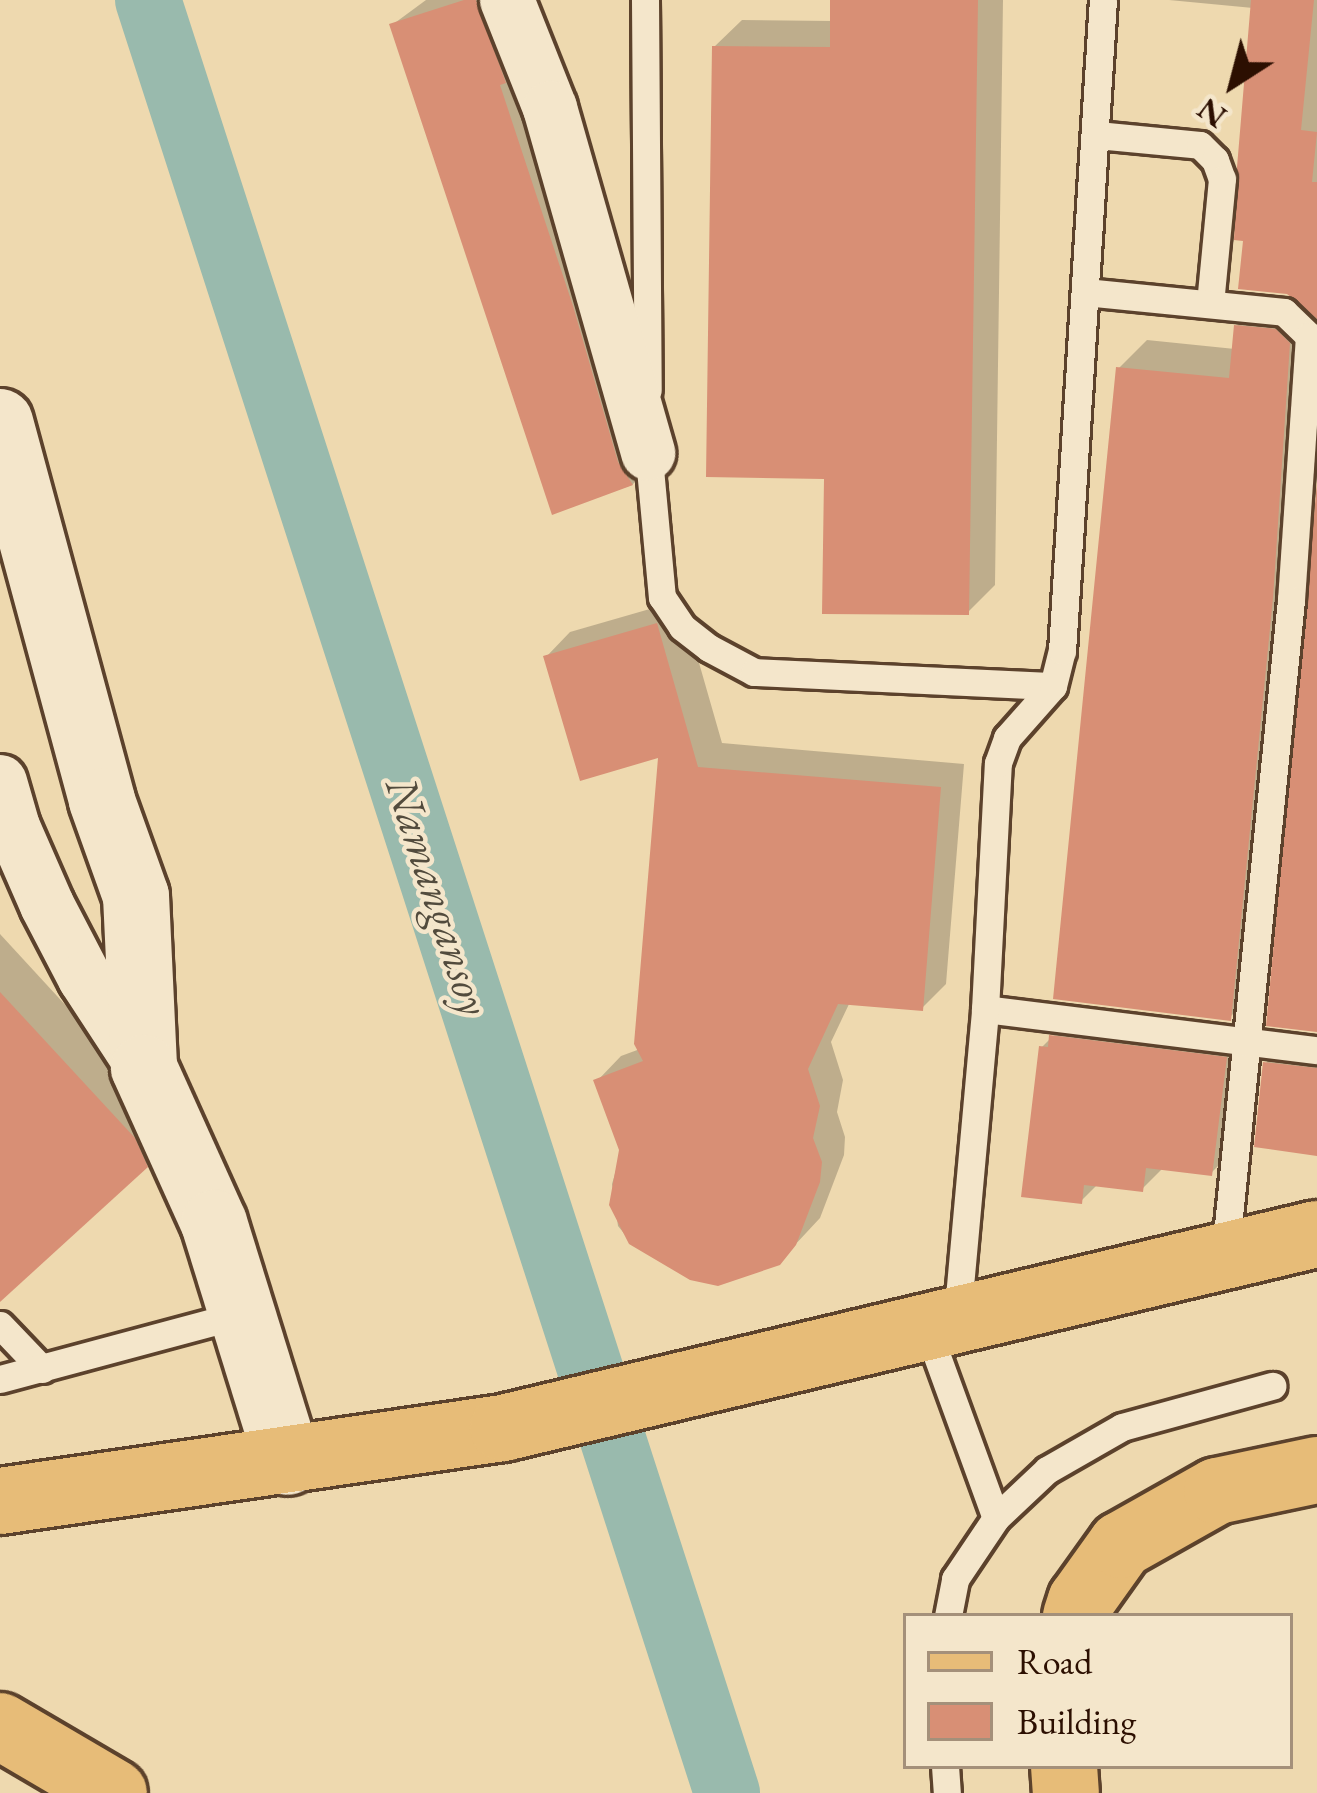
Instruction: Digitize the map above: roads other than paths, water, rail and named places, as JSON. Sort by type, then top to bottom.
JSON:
[{"type":"main road","points":[[0,1501],[503,1428],[1317,1234]]},
{"type":"main road","points":[[1077,1613],[1121,1545],[1217,1491],[1317,1470]]},
{"type":"main road","points":[[0,1726],[101,1790]]},
{"type":"street","points":[[507,0],[550,108],[648,453]]},
{"type":"street","points":[[0,422],[102,802],[136,896],[144,1068]]},
{"type":"street","points":[[0,782],[13,827],[47,905],[85,978],[144,1068],[214,1223],[289,1462]]},
{"type":"lane","points":[[645,0],[648,453],[662,597],[682,627],[754,672],[1053,686]]},
{"type":"lane","points":[[996,1518],[942,1322],[985,1009],[998,763],[1007,738],[1053,686],[1062,651],[1102,0]]},
{"type":"lane","points":[[1097,135],[1200,146],[1215,160],[1222,179],[1210,303]]},
{"type":"lane","points":[[1085,292],[1284,312],[1309,336],[1304,601],[1243,1040],[1225,1256]]},
{"type":"lane","points":[[985,1009],[1316,1050]]},
{"type":"lane","points":[[0,1379],[243,1314]]},
{"type":"lane","points":[[0,1325],[41,1369]]},
{"type":"lane","points":[[949,1613],[955,1579],[996,1518],[1047,1470],[1121,1426],[1272,1386]]},
{"type":"waterway","name":"Namangansoy","points":[[148,0],[727,1793]]}]
